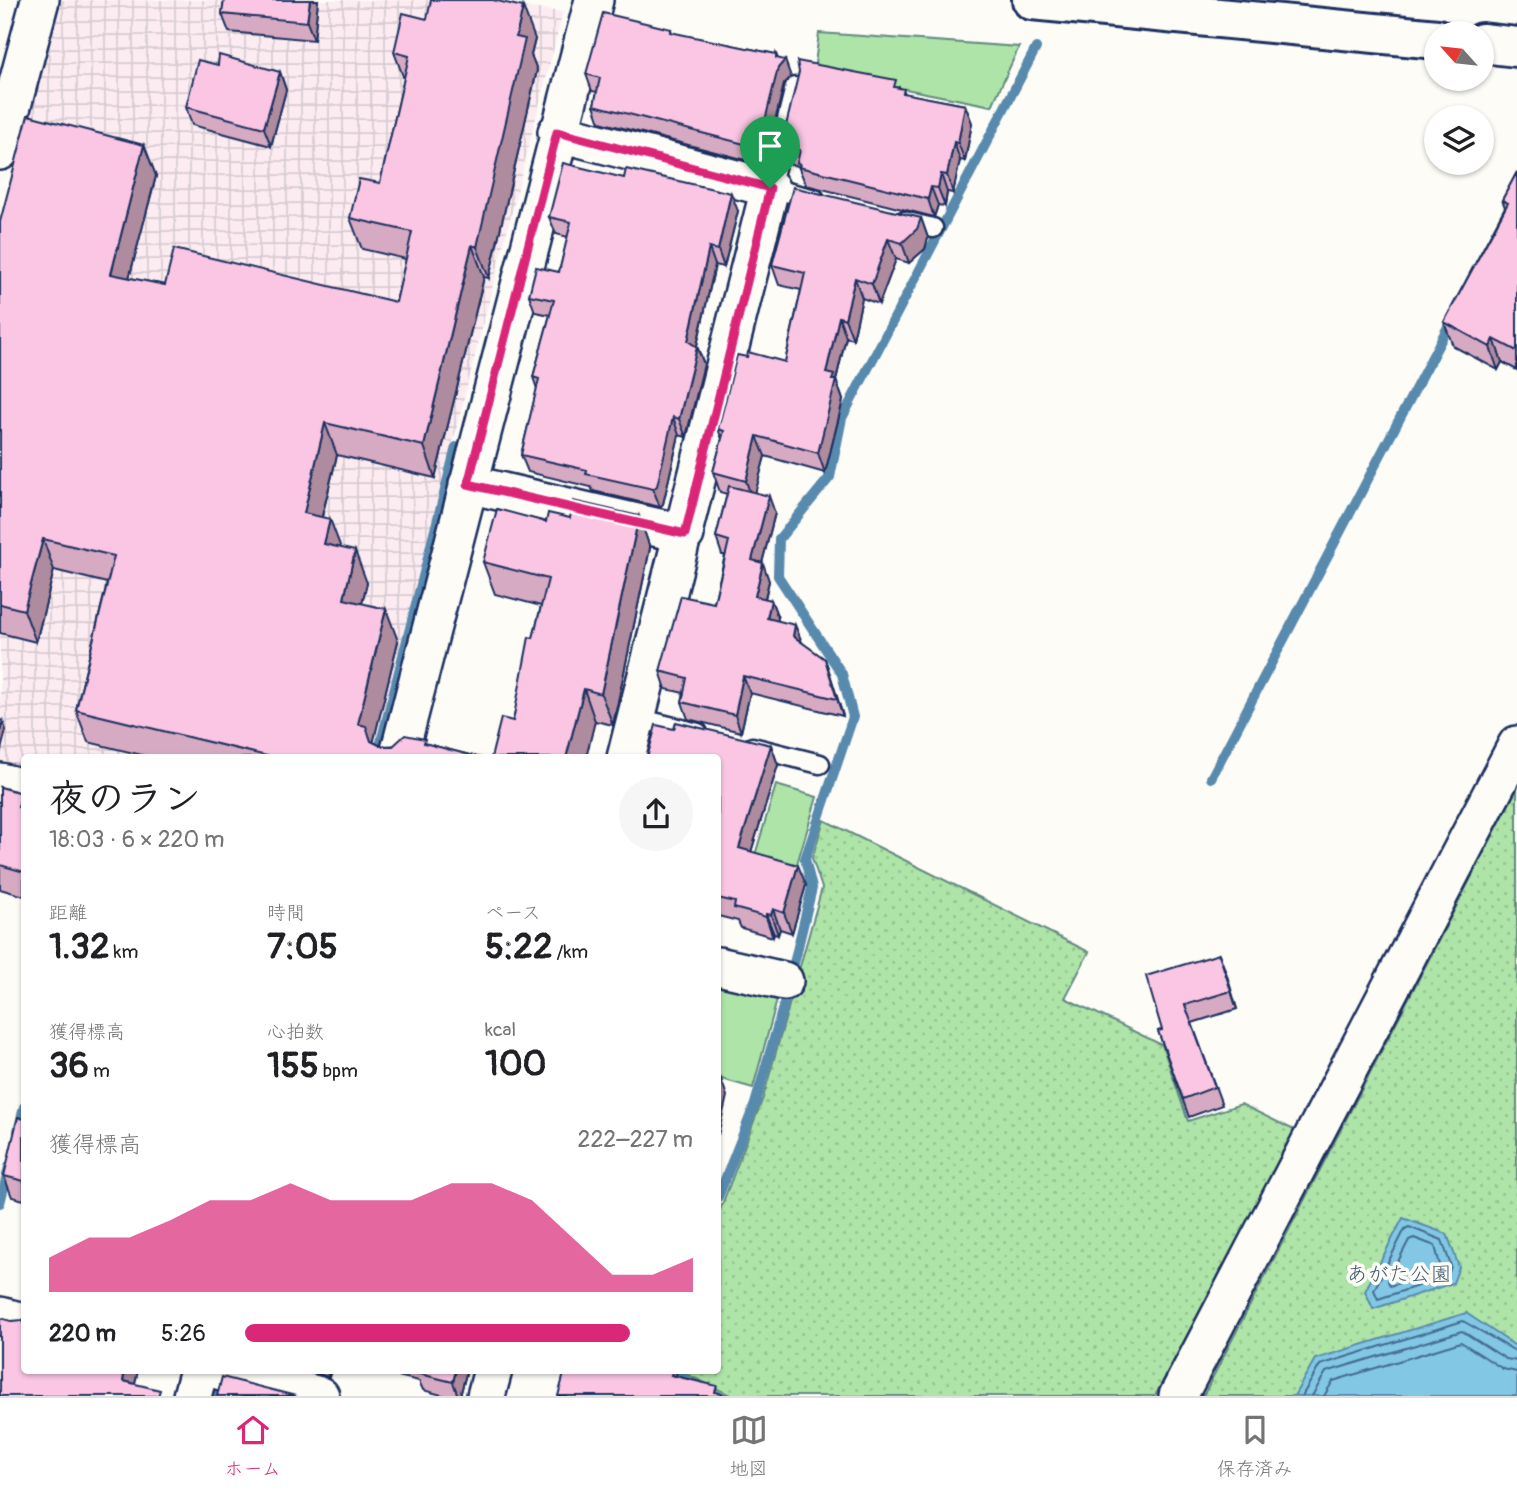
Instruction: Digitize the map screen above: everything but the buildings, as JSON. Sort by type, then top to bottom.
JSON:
[{"type":"highway","points":[[1032,0],[1424,38]]},
{"type":"highway","points":[[1494,44],[1517,47]]},
{"type":"street","points":[[0,151],[40,0]]},
{"type":"street","points":[[399,754],[557,132],[594,0]]},
{"type":"street","points":[[557,132],[770,188],[685,534],[627,754]]},
{"type":"street","points":[[468,484],[685,534]]},
{"type":"street","points":[[1178,1396],[1517,745]]},
{"type":"street","points":[[0,782],[21,787]]},
{"type":"street","points":[[721,967],[790,982]]},
{"type":"street","points":[[0,1316],[21,1321]]},
{"type":"street","points":[[192,1396],[198,1374]]},
{"type":"street","points":[[234,1374],[320,1396]]},
{"type":"street","points":[[486,1396],[492,1374]]},
{"type":"lane","points":[[795,87],[770,188],[838,205]]},
{"type":"lane","points":[[878,215],[933,228]]},
{"type":"lane","points":[[637,718],[820,764]]},
{"type":"shaded area","points":[[58,0],[464,0],[563,12],[373,754],[21,754],[21,772],[0,766],[0,231]]},
{"type":"green space","points":[[819,33],[1019,47],[992,106],[814,71]]},
{"type":"green space","points":[[776,785],[817,797],[796,867],[755,855]]},
{"type":"green space","name":"あがた公園","points":[[1517,789],[1517,1396],[1203,1396]]},
{"type":"green space","points":[[824,820],[1089,952],[1065,998],[1162,1045],[1188,1121],[1241,1104],[1296,1131],[1155,1396],[732,1396],[686,1374],[721,1374],[721,1207],[763,1098],[822,888],[812,858]]},
{"type":"green space","points":[[721,984],[777,1000],[753,1088],[721,1079]]},
{"type":"water","points":[[1403,1218],[1447,1234],[1459,1267],[1453,1283],[1373,1309],[1365,1291]]},
{"type":"water","points":[[1466,1313],[1517,1347],[1517,1396],[1294,1396],[1315,1359]]},
{"type":"waterway","points":[[721,1189],[755,1104],[786,997],[812,888],[805,859],[853,717],[842,674],[778,576],[779,539],[830,477],[842,418],[1036,48]]},
{"type":"waterway","points":[[1211,778],[1452,319]]},
{"type":"waterway","points":[[378,754],[456,447]]},
{"type":"waterway","points":[[18,1131],[21,1119]]},
{"type":"waterway","points":[[0,1203],[9,1167]]},
{"type":"waterway","points":[[674,1374],[718,1396]]},
{"type":"waterway","points":[[212,1396],[214,1388]]},
{"type":"route","points":[[557,132],[770,188],[685,534],[468,484],[557,132]]}]
